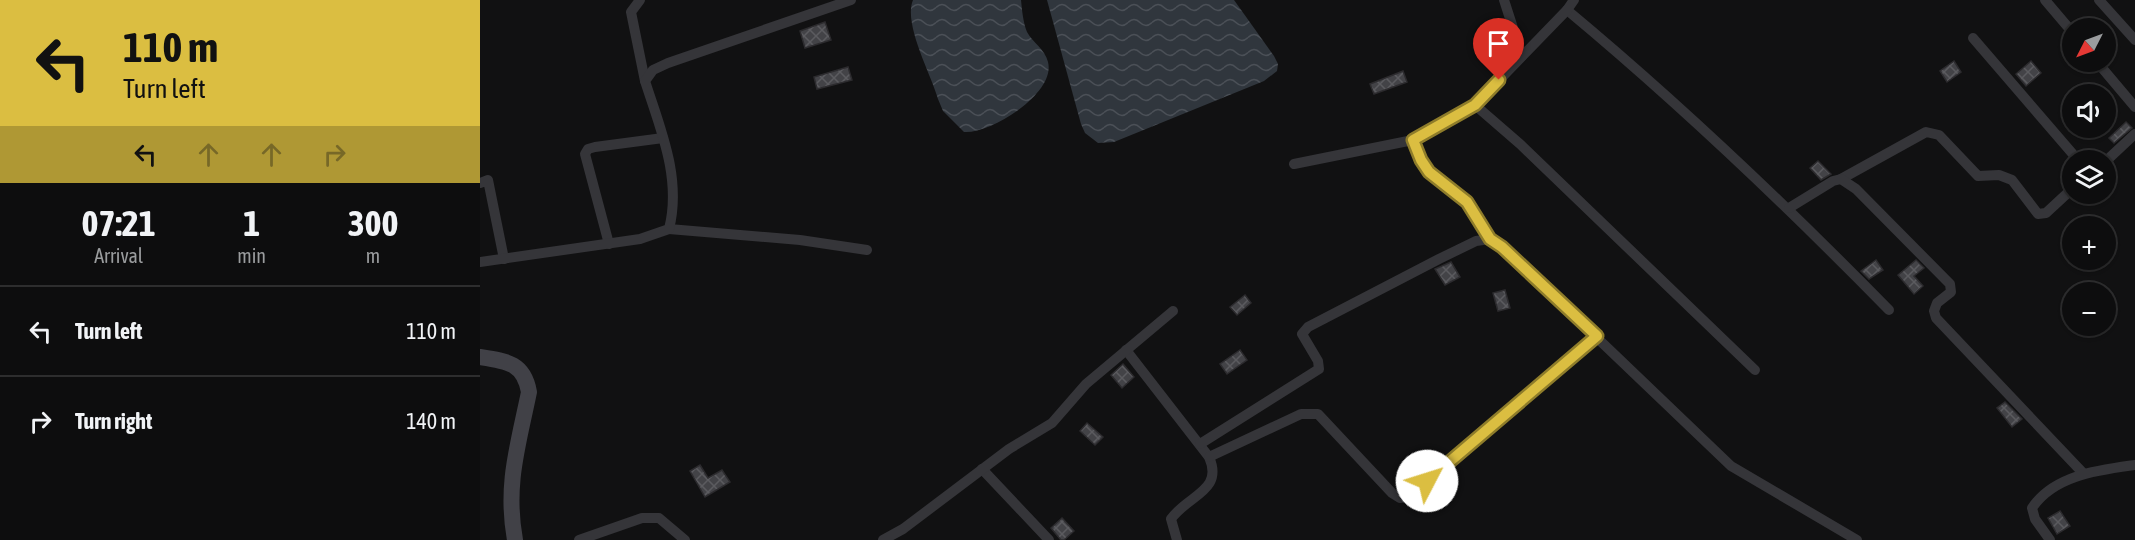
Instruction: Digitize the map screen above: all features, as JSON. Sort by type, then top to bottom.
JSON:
[{"type":"main road","points":[[480,357],[514,365],[524,374],[529,392],[513,459],[510,491],[515,540]]},
{"type":"street","points":[[640,0],[632,12],[645,81],[670,162],[674,192],[669,229]]},
{"type":"street","points":[[645,81],[652,70],[668,63],[851,0]]},
{"type":"street","points":[[1504,0],[1522,56]]},
{"type":"street","points":[[1294,164],[1413,140],[1475,105],[1574,0]]},
{"type":"street","points":[[2045,0],[2062,20]]},
{"type":"street","points":[[2099,0],[2135,40]]},
{"type":"street","points":[[1567,10],[1620,54],[1789,208],[1889,310]]},
{"type":"street","points":[[1973,38],[2069,150]]},
{"type":"street","points":[[2105,72],[2135,107]]},
{"type":"street","points":[[1475,105],[1520,144],[1755,370]]},
{"type":"street","points":[[1789,208],[1833,181],[1841,179],[1926,132],[1939,135],[1978,176],[1986,178],[1999,175],[2012,180],[2038,214],[2046,213],[2062,198]]},
{"type":"street","points":[[2116,152],[2135,134]]},
{"type":"street","points":[[609,244],[585,154],[588,149],[595,147],[663,138]]},
{"type":"street","points":[[1413,140],[1429,172],[1467,202],[1490,239],[1502,247],[1597,336],[1701,441],[1731,466],[1857,540]]},
{"type":"street","points":[[1841,179],[1856,189],[1943,275],[1950,284],[1951,292],[1937,303],[1934,311],[1936,318],[2083,473]]},
{"type":"street","points":[[480,183],[488,180],[504,259]]},
{"type":"street","points":[[480,262],[640,239],[669,229],[800,240],[867,250]]},
{"type":"street","points":[[1200,444],[1319,369],[1318,361],[1302,334],[1308,327],[1476,241],[1490,239]]},
{"type":"street","points":[[883,540],[903,529],[982,469],[1052,423],[1086,384],[1173,310]]},
{"type":"street","points":[[1209,457],[1301,414],[1318,414],[1392,494],[1400,498],[1410,496],[1597,336]]},
{"type":"street","points":[[1126,350],[1200,444],[1209,457],[1215,476],[1211,484],[1171,519],[1177,540]]},
{"type":"street","points":[[2050,540],[2035,519],[2032,508],[2037,501],[2083,473],[2135,465]]},
{"type":"street","points":[[982,469],[1049,540]]},
{"type":"street","points":[[579,540],[642,518],[659,518],[685,540]]},
{"type":"water","points":[[913,0],[1021,0],[1027,32],[1044,53],[1048,62],[1048,74],[1042,86],[1032,98],[1005,119],[976,131],[964,132],[943,111],[938,99],[915,35],[911,10]]},
{"type":"water","points":[[1047,0],[1234,0],[1274,56],[1278,64],[1277,71],[1264,81],[1114,142],[1098,143],[1085,133],[1081,124]]},
{"type":"building","points":[[825,22],[831,40],[805,48],[800,31]]},
{"type":"building","points":[[1954,61],[1961,72],[1947,82],[1940,71]]},
{"type":"building","points":[[2031,61],[2041,73],[2026,86],[2016,74]]},
{"type":"building","points":[[848,67],[852,80],[817,89],[814,77]]},
{"type":"building","points":[[1403,71],[1407,82],[1374,94],[1370,84]]},
{"type":"building","points":[[2126,122],[2132,128],[2114,143],[2109,138],[2116,138],[2116,131]]},
{"type":"building","points":[[1818,161],[1831,174],[1821,180],[1810,168]]},
{"type":"building","points":[[1876,260],[1883,270],[1869,279],[1861,271]]},
{"type":"building","points":[[1916,260],[1924,268],[1914,276],[1923,286],[1914,294],[1898,275]]},
{"type":"building","points":[[1451,262],[1460,277],[1445,285],[1435,269]]},
{"type":"building","points":[[1505,290],[1510,308],[1498,311],[1493,293]]},
{"type":"building","points":[[1245,295],[1251,303],[1237,315],[1230,307]]},
{"type":"building","points":[[1240,350],[1247,360],[1227,374],[1220,364]]},
{"type":"building","points":[[1123,364],[1134,377],[1122,388],[1111,375]]},
{"type":"building","points":[[2005,402],[2022,419],[2012,427],[1997,408]]},
{"type":"building","points":[[1087,423],[1103,437],[1095,445],[1080,431]]},
{"type":"building","points":[[700,465],[708,478],[722,470],[730,482],[705,497],[690,471]]},
{"type":"building","points":[[2060,511],[2070,526],[2057,534],[2048,518]]},
{"type":"building","points":[[1062,518],[1074,531],[1064,540],[1061,540],[1051,528]]},
{"type":"route","points":[[1427,481],[1597,336],[1502,247],[1490,239],[1467,202],[1429,172],[1413,140],[1475,105],[1499,80]]}]
